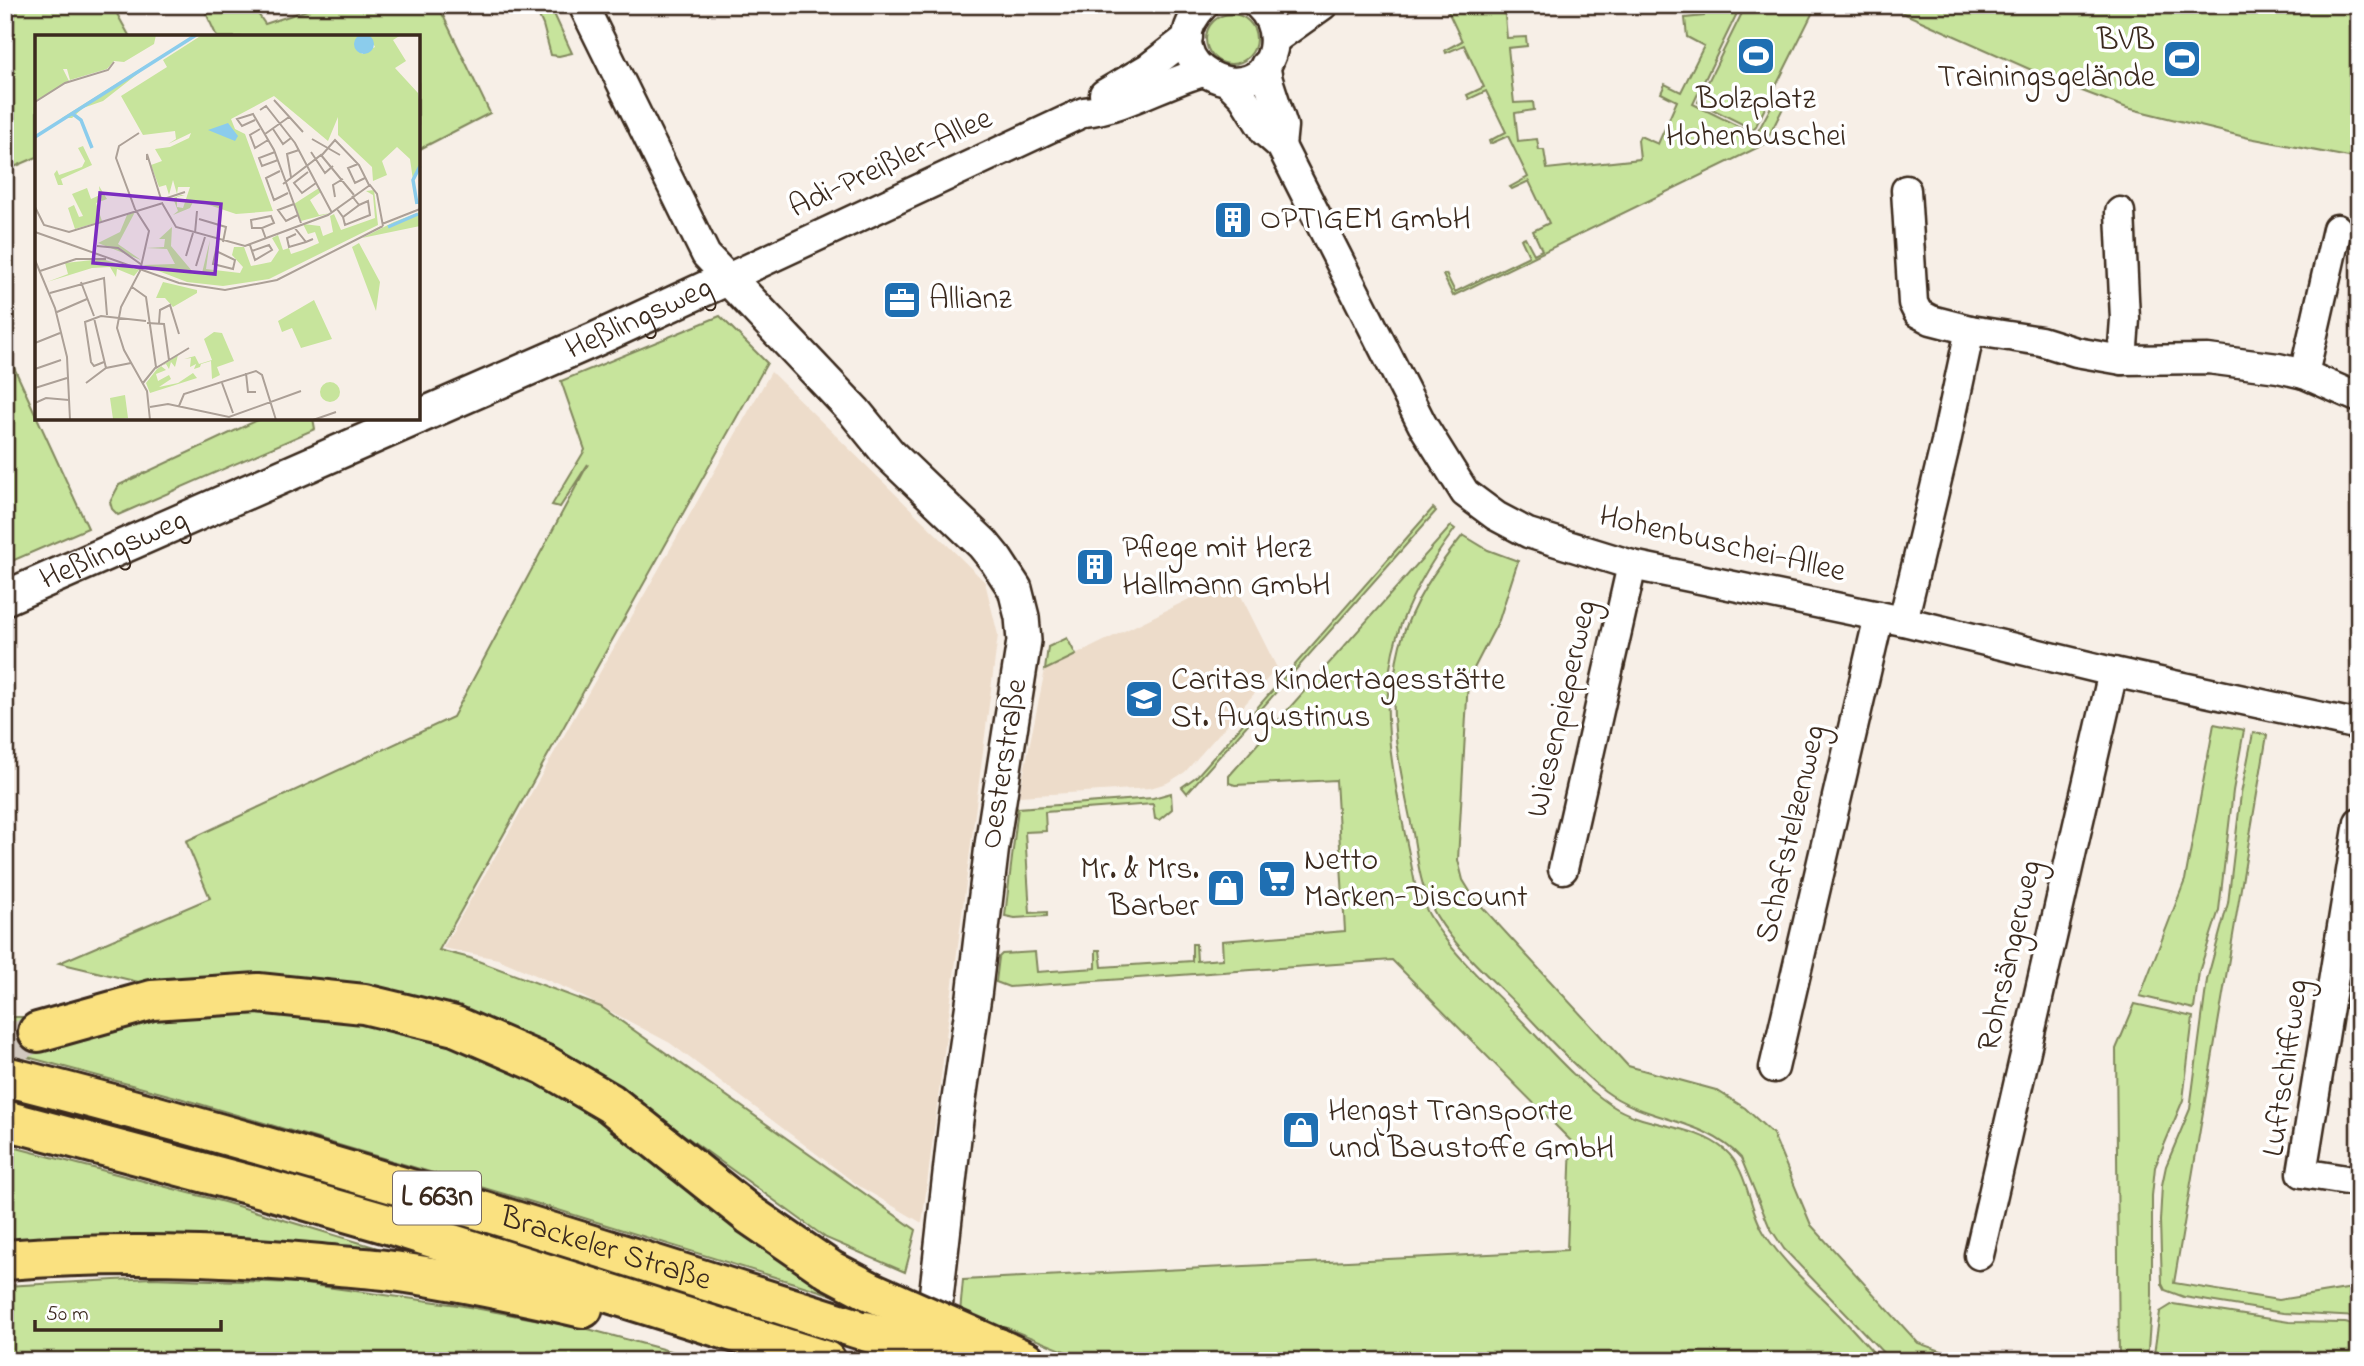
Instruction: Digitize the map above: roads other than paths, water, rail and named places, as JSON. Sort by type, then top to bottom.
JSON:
[{"type":"highway","points":[[38,1032],[152,1000],[258,993],[364,1003],[455,1026],[545,1065],[610,1103],[750,1215],[830,1269],[870,1291],[1011,1354]]},
{"type":"highway","name":"Brackeler Straße","points":[[5,1076],[288,1154],[550,1232],[961,1361]]},
{"type":"highway","name":"Brackeler Straße","points":[[5,1120],[386,1224],[819,1359]]},
{"type":"highway","points":[[5,1260],[196,1255],[262,1258],[397,1271],[464,1282],[819,1359]]},
{"type":"street","name":"Heßlingsweg","points":[[420,417],[728,278],[706,255],[583,5]]},
{"type":"street","name":"Adi-Preißler-Allee","points":[[728,278],[1084,112],[1100,110],[1165,84],[1216,77],[1242,80],[1255,75],[1270,52],[1323,5]]},
{"type":"street","points":[[1260,6],[1270,22],[1270,52]]},
{"type":"street","name":"Adi-Preißler-Allee","points":[[1084,112],[1096,98],[1148,68],[1196,15]]},
{"type":"street","name":"Adi-Preißler-Allee","points":[[1196,15],[1189,50],[1195,62],[1216,77]]},
{"type":"street","name":"Hohenbuschei-Allee","points":[[1270,52],[1268,80],[1283,126],[1281,146]]},
{"type":"street","name":"Hohenbuschei-Allee","points":[[1216,77],[1243,97],[1265,132],[1281,146],[1422,424],[1465,494],[1496,516],[1528,533],[1632,565],[1891,619],[2113,672],[2359,725]]},
{"type":"street","points":[[1906,190],[1913,303],[1918,313],[1931,320],[2122,360],[2208,359],[2278,368],[2304,374],[2359,398]]},
{"type":"street","points":[[2120,212],[2125,319],[2122,360]]},
{"type":"street","points":[[2304,374],[2337,229]]},
{"type":"street","name":"Oesterstraße","points":[[728,278],[854,411],[889,454],[984,544],[1015,589],[1022,617],[1024,641],[992,845],[930,1361]]},
{"type":"street","name":"Schafstelzenweg","points":[[1774,1068],[1891,619],[1946,442],[1970,330]]},
{"type":"street","name":"Heßlingsweg","points":[[5,598],[412,420]]},
{"type":"street","name":"Wiesenpieperweg","points":[[1563,869],[1632,565]]},
{"type":"street","name":"Rohrsängerweg","points":[[1979,1255],[2113,672]]},
{"type":"street","name":"Luftschiffweg","points":[[2359,822],[2352,921],[2302,1173],[2359,1182]]},
{"type":"tunnel","points":[[5,1047],[38,1032]]},
{"type":"place","name":"Bolzplatz Hohenbuschei","points":[[1756,56]]},
{"type":"place","name":"BVB Trainingsgelände","points":[[2182,59]]},
{"type":"place","name":"OPTIGEM GmbH","points":[[1233,220]]},
{"type":"place","name":"Allianz","points":[[902,300]]},
{"type":"place","name":"Pflege mit Herz Hallmann GmbH","points":[[1095,567]]},
{"type":"place","name":"Caritas Kindertagesstätte St. Augustinus","points":[[1144,699]]},
{"type":"place","name":"Netto Marken-Discount","points":[[1277,879]]},
{"type":"place","name":"Mr. & Mrs. Barber","points":[[1226,888]]},
{"type":"place","name":"Hengst Transporte und Baustoffe GmbH","points":[[1301,1130]]}]
